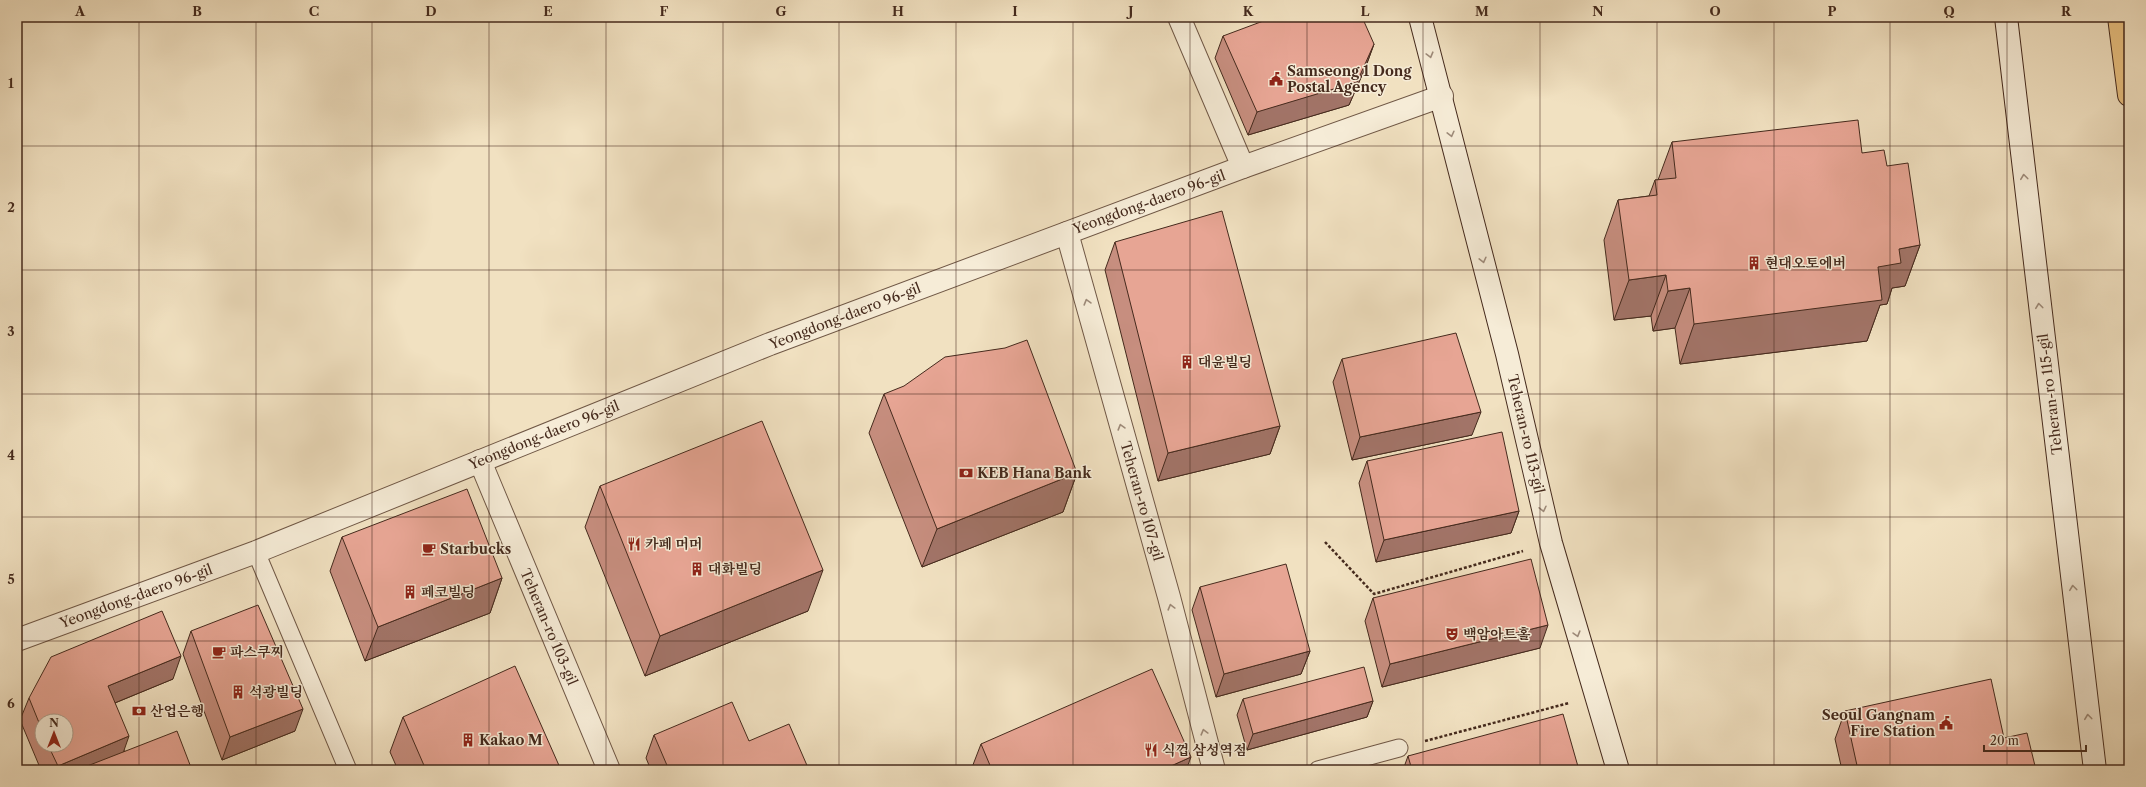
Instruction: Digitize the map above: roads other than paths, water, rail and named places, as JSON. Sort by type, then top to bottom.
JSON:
[{"type":"highway","points":[[2119,17],[2129,95]]},
{"type":"street","points":[[1179,17],[1243,167]]},
{"type":"street","name":"Teheran-ro 113-gil","points":[[1420,17],[1442,96],[1507,354],[1551,543],[1618,770]]},
{"type":"street","name":"Teheran-ro 115-gil","points":[[2006,17],[2095,770]]},
{"type":"street","name":"Yeongdong-daero 96-gil","points":[[17,640],[256,552],[770,344],[1243,167],[1442,96]]},
{"type":"street","name":"Teheran-ro 107-gil","points":[[1067,233],[1169,597],[1214,770]]},
{"type":"street","name":"Teheran-ro 103-gil","points":[[480,461],[609,770]]},
{"type":"lane","points":[[256,552],[348,770]]},
{"type":"lane","points":[[1318,770],[1399,748]]},
{"type":"place","name":"Samseong 1 Dong Postal Agency","points":[[1276,79]]},
{"type":"place","name":"현대오토에버","points":[[1754,263]]},
{"type":"place","name":"대윤빌딩","points":[[1187,362]]},
{"type":"place","name":"KEB Hana Bank","points":[[966,473]]},
{"type":"place","name":"카페 머머","points":[[634,544]]},
{"type":"place","name":"Starbucks","points":[[429,549]]},
{"type":"place","name":"대화빌딩","points":[[697,569]]},
{"type":"place","name":"페코빌딩","points":[[410,592]]},
{"type":"place","name":"백암아트홀","points":[[1452,634]]},
{"type":"place","name":"파스쿠찌","points":[[219,652]]},
{"type":"place","name":"석광빌딩","points":[[238,692]]},
{"type":"place","name":"산업은행","points":[[139,711]]},
{"type":"place","name":"Seoul Gangnam Fire Station","points":[[1946,723]]},
{"type":"place","name":"Kakao M","points":[[468,740]]},
{"type":"place","name":"식껍 삼성역점","points":[[1151,750]]}]
